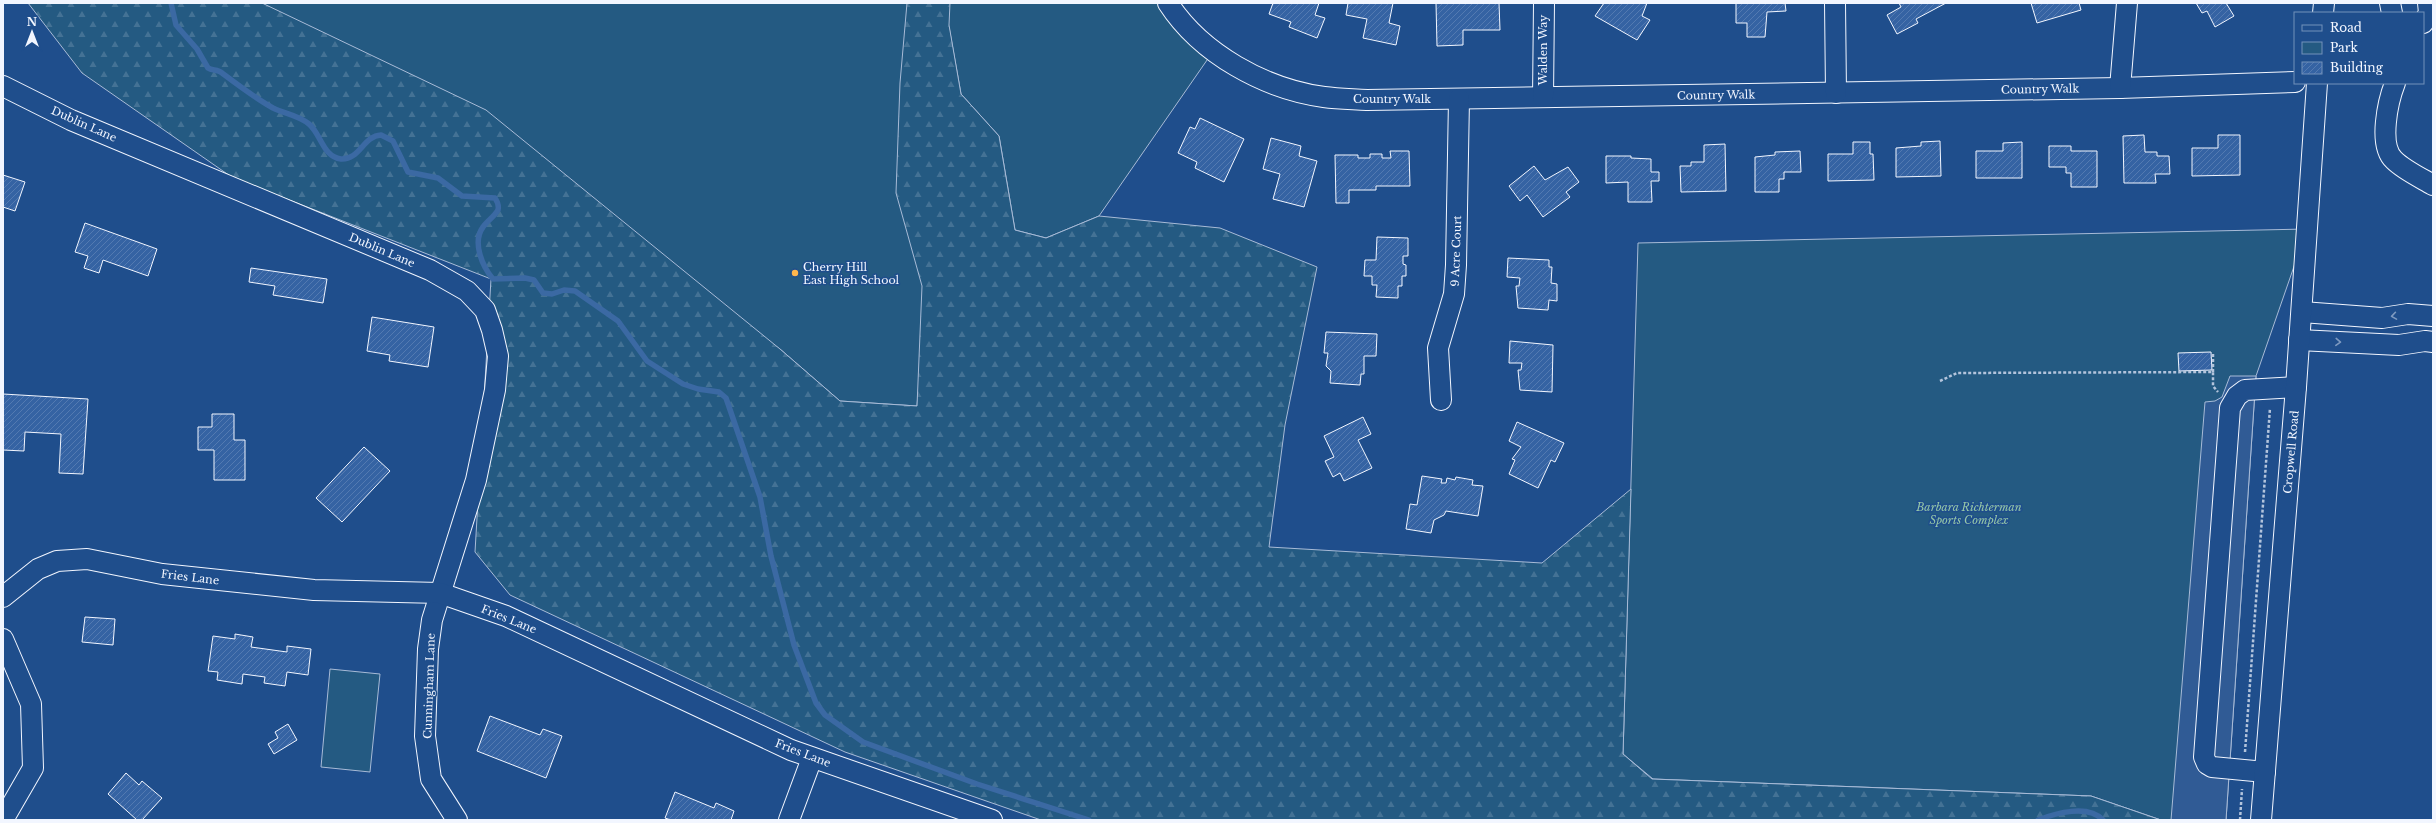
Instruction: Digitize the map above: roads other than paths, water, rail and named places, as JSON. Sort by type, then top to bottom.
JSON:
[{"type":"street","name":"Country Walk","points":[[1168,3],[1195,34],[1214,50],[1252,75],[1286,88],[1324,97],[1367,100],[1459,99],[2120,88],[2294,82]]},
{"type":"street","name":"Walden Way","points":[[1543,97],[1544,3]]},
{"type":"street","points":[[1834,3],[1836,93]]},
{"type":"street","points":[[2120,88],[2127,3]]},
{"type":"street","points":[[2424,22],[2429,14],[2428,3]]},
{"type":"street","name":"Cropwell Road","points":[[2262,820],[2302,312],[2317,84]]},
{"type":"street","points":[[2395,84],[2388,102],[2386,130],[2388,148],[2393,160],[2433,185]]},
{"type":"street","name":"Dublin Lane","points":[[3,86],[71,120],[430,270],[467,291],[485,310],[492,330],[498,356],[496,390],[476,480],[440,593]]},
{"type":"street","name":"9 Acre Court","points":[[1441,400],[1438,348],[1454,294],[1456,265],[1459,99]]},
{"type":"street","points":[[2302,312],[2382,318],[2408,314],[2433,316]]},
{"type":"street","points":[[2299,340],[2399,345],[2425,341],[2433,342]]},
{"type":"street","points":[[2265,772],[2212,767],[2207,764],[2204,757],[2230,408],[2237,396],[2245,390],[2271,387],[2296,387]]},
{"type":"street","name":"Fries Lane","points":[[3,597],[38,570],[57,561],[87,559],[162,574],[314,590],[440,593],[506,616],[791,750],[992,820]]},
{"type":"street","name":"Cunningham Lane","points":[[440,593],[432,620],[428,649],[425,736],[432,778],[457,820]]},
{"type":"street","points":[[3,639],[31,704],[33,768],[3,820]]},
{"type":"street","points":[[789,820],[812,758]]},
{"type":"waterway","points":[[171,3],[176,25],[197,49],[208,68],[217,70],[253,96],[273,108],[305,121],[313,128],[330,154],[341,159],[353,156],[370,139],[381,135],[393,141],[408,172],[438,178],[462,196],[495,198],[498,204],[498,210],[483,227],[478,240],[478,247],[482,261],[493,279],[525,278],[534,280],[543,293],[552,294],[564,290],[575,291],[618,321],[647,361],[683,384],[698,389],[719,392],[726,398],[760,497],[771,556],[794,645],[816,703],[825,715],[863,742],[977,784],[1089,820]]},
{"type":"waterway","points":[[2038,820],[2072,811],[2089,812],[2097,815],[2103,820]]},
{"type":"place","name":"Cherry Hill East High School","points":[[795,273]]},
{"type":"park label","name":"Barbara Richterman Sports Complex","points":[[1969,513]]}]
